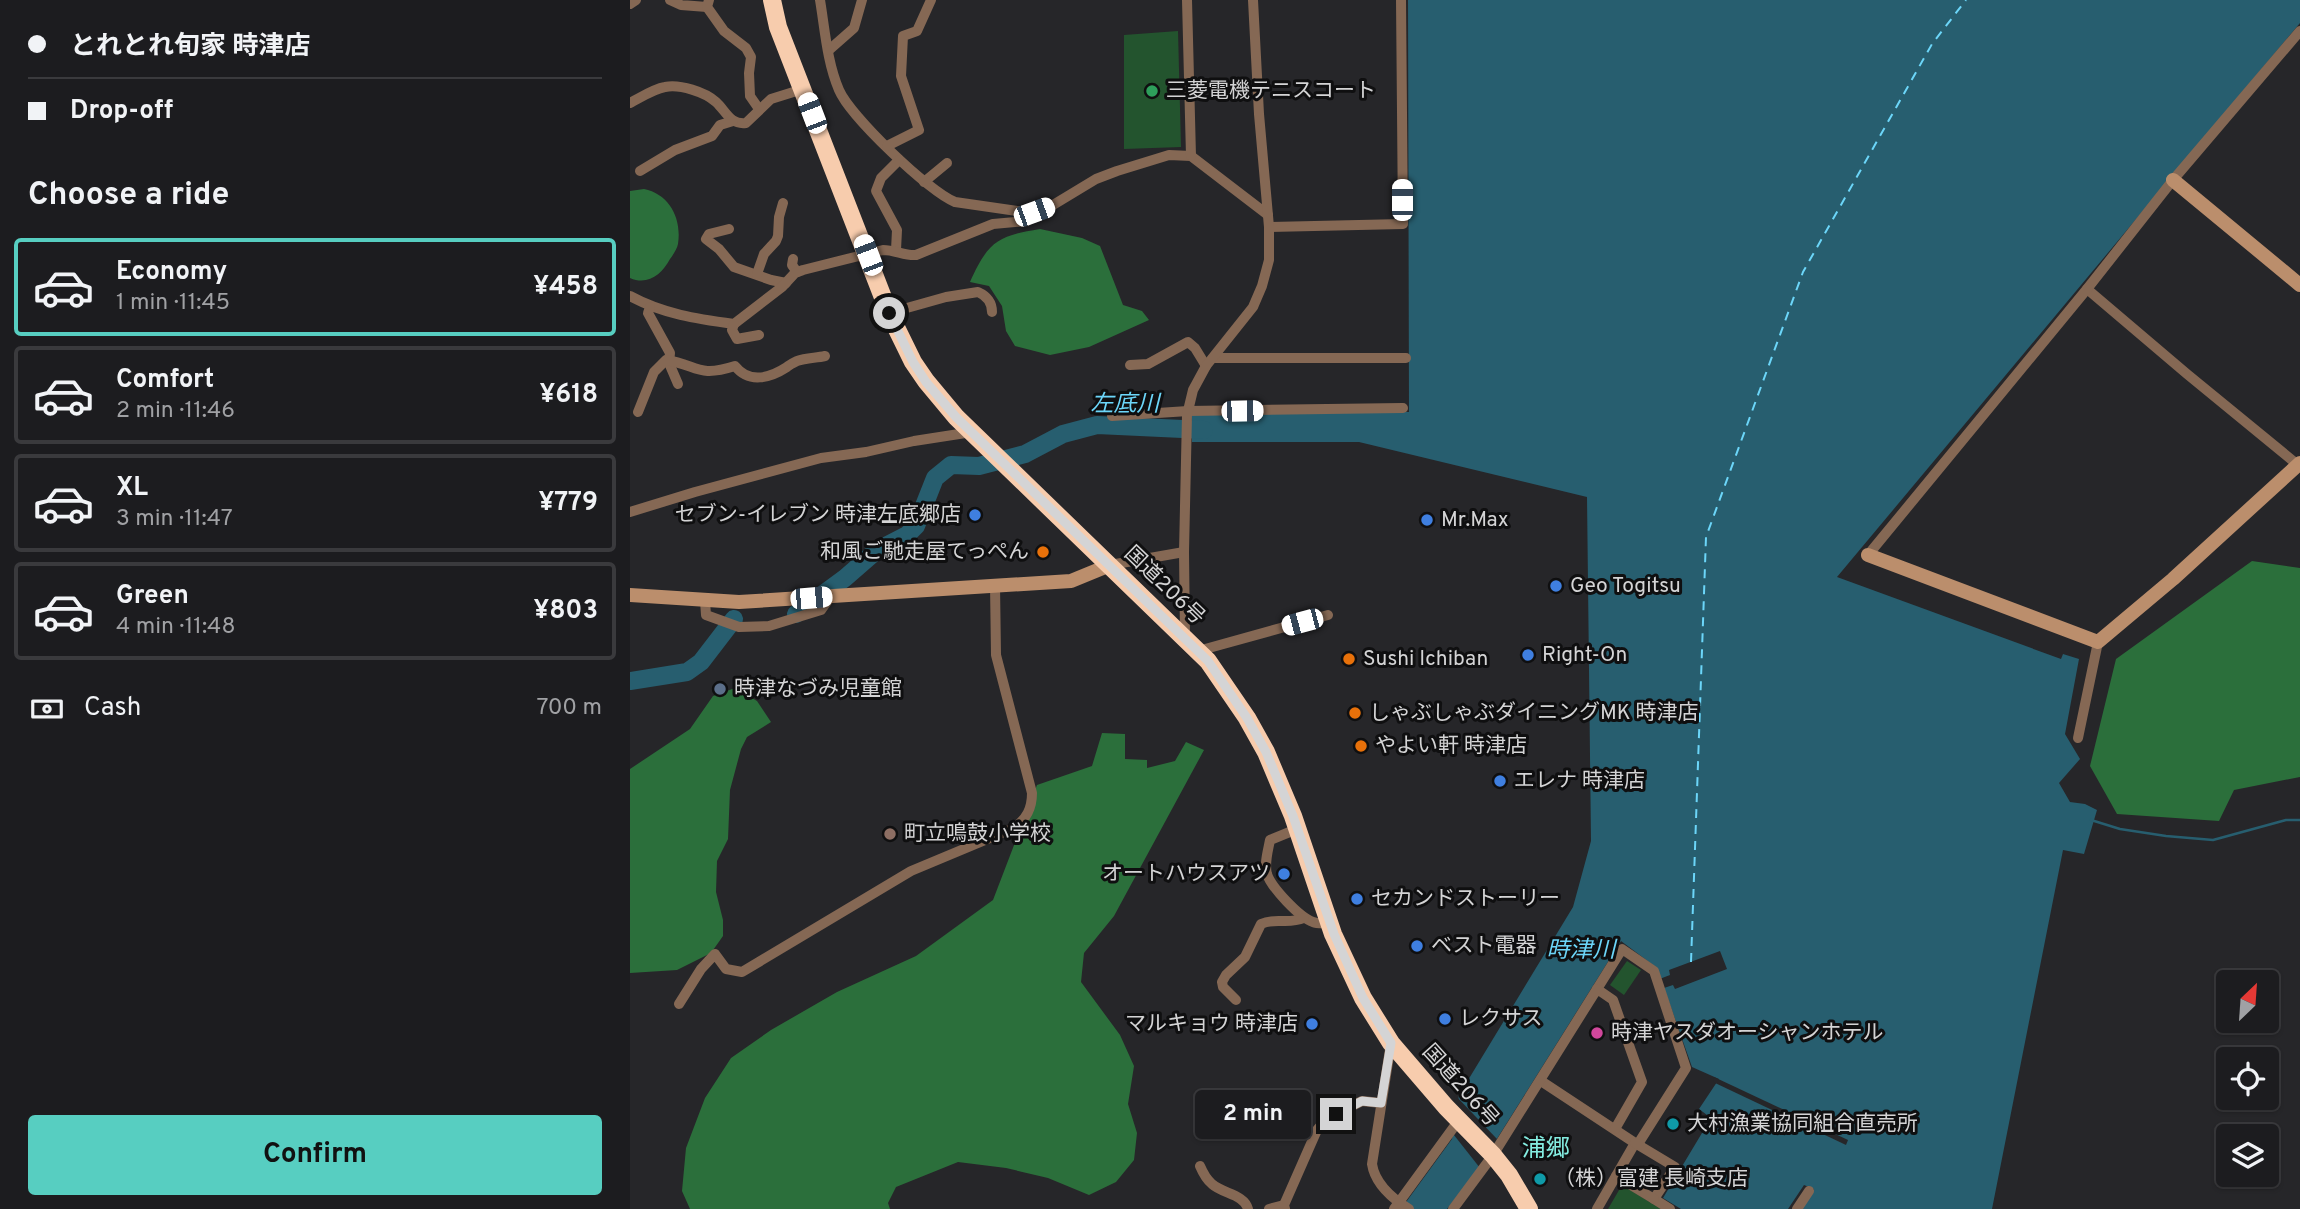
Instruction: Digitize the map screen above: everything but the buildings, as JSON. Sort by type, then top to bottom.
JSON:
[{"type":"highway","name":"国道206号","points":[[772,0],[779,27],[889,313],[913,362],[926,382],[972,432],[1208,661],[1266,752],[1297,830],[1329,923],[1363,998],[1391,1043],[1446,1107],[1493,1155],[1529,1209]]},
{"type":"street","points":[[630,5],[636,0]]},
{"type":"street","points":[[670,0],[681,5],[708,4],[724,31],[746,48],[751,57],[750,96],[759,109]]},
{"type":"street","points":[[820,0],[833,74],[841,94],[899,160],[944,198],[1011,211],[1034,212],[1053,205],[1096,179],[1117,171],[1169,155],[1191,156],[1268,215]]},
{"type":"street","points":[[829,50],[854,28],[862,0]]},
{"type":"street","points":[[887,146],[919,130],[904,90],[900,64],[903,36],[917,31],[931,0]]},
{"type":"street","points":[[1187,0],[1191,156]]},
{"type":"street","points":[[1185,637],[1186,444],[1192,390],[1253,307],[1269,260],[1253,0]]},
{"type":"street","points":[[1269,227],[1402,224],[1401,0]]},
{"type":"street","points":[[2098,642],[1868,555],[2173,180],[2296,44],[2300,31]]},
{"type":"street","points":[[630,103],[664,87],[675,87],[704,94],[717,103],[733,121],[741,124],[746,123],[771,99],[803,89]]},
{"type":"street","points":[[640,171],[675,150],[712,136],[720,125],[733,121]]},
{"type":"street","points":[[896,250],[897,230],[878,198],[876,187],[899,160]]},
{"type":"street","points":[[924,182],[947,163]]},
{"type":"street","points":[[2173,180],[2300,285]]},
{"type":"street","points":[[757,274],[764,254],[776,242],[783,203]]},
{"type":"street","points":[[759,335],[737,339],[732,330],[734,324],[797,272],[883,250],[916,255],[993,225],[1027,221],[1034,212]]},
{"type":"street","points":[[729,229],[709,234],[706,239],[719,249],[734,267],[786,283]]},
{"type":"street","points":[[793,260],[792,265],[797,272]]},
{"type":"street","points":[[2078,738],[2098,642],[2173,579],[2299,464],[2087,289]]},
{"type":"street","points":[[889,313],[946,297],[978,292],[992,305],[992,312]]},
{"type":"street","points":[[630,296],[650,307],[676,316],[734,324]]},
{"type":"street","points":[[650,307],[648,313],[670,353],[669,360],[678,384]]},
{"type":"street","points":[[1130,365],[1149,364],[1188,342],[1210,362],[1406,358]]},
{"type":"street","points":[[669,360],[696,371],[706,372],[718,372],[735,366],[753,378],[762,378],[774,375],[796,361],[825,356]]},
{"type":"street","points":[[638,412],[654,372],[669,360]]},
{"type":"street","points":[[1112,416],[1403,408]]},
{"type":"street","points":[[630,512],[821,458],[972,432]]},
{"type":"street","points":[[630,595],[739,602],[1071,581],[1110,565],[1184,552]]},
{"type":"street","points":[[680,1004],[701,969],[715,954],[726,969],[742,972],[911,871],[1014,828],[1023,821],[1032,806],[1032,793],[996,655],[995,585]]},
{"type":"street","points":[[705,601],[706,615],[739,627],[769,626],[821,610],[836,596]]},
{"type":"street","points":[[1198,651],[1328,615]]},
{"type":"street","points":[[1297,830],[1270,840],[1266,865],[1269,879],[1304,918],[1315,923],[1329,923]]},
{"type":"street","points":[[1236,1000],[1223,987],[1222,982],[1245,957],[1261,924],[1271,921],[1293,922],[1304,918]]},
{"type":"street","points":[[1453,1209],[1493,1155],[1622,949],[1654,971],[1686,1068],[1597,1209]]},
{"type":"street","points":[[1597,989],[1614,1000],[1642,1082],[1615,1129]]},
{"type":"street","points":[[1391,1043],[1373,1164],[1374,1174],[1396,1206],[1409,1209]]},
{"type":"street","points":[[1541,1081],[1675,1167],[1654,1199]]},
{"type":"street","points":[[1269,1209],[1284,1207],[1317,1130],[1323,1123],[1362,1101],[1381,1103]]},
{"type":"street","points":[[1396,1206],[1459,1120]]},
{"type":"street","points":[[1200,1166],[1213,1185],[1241,1199],[1248,1209]]},
{"type":"street","points":[[1616,1176],[1670,1209]]},
{"type":"street","points":[[1797,1209],[1809,1191]]},
{"type":"green space","name":"三菱電機テニスコート","points":[[1178,31],[1181,147],[1124,149],[1124,35]]},
{"type":"green space","points":[[644,189],[667,202],[676,216],[679,234],[677,248],[663,269],[654,277],[643,281],[630,278],[630,191]]},
{"type":"green space","points":[[1040,229],[1082,238],[1100,246],[1123,305],[1142,311],[1149,320],[1089,347],[1050,355],[1015,346],[1006,331],[1002,306],[989,286],[970,282],[982,258],[996,243],[1013,235]]},
{"type":"green space","points":[[2252,561],[2300,568],[2300,777],[2234,790],[2219,821],[2117,814],[2090,766],[2116,659]]},
{"type":"green space","points":[[735,688],[757,701],[771,722],[747,737],[730,790],[728,839],[717,861],[716,892],[723,920],[723,936],[711,953],[677,970],[630,973],[630,769],[690,729],[713,696]]},
{"type":"green space","points":[[1102,733],[1125,734],[1125,759],[1147,760],[1147,768],[1175,761],[1186,742],[1204,750],[1114,916],[1084,953],[1081,982],[1120,1035],[1134,1066],[1128,1104],[1137,1133],[1134,1160],[1116,1182],[1089,1195],[1048,1178],[1006,1168],[958,1162],[896,1187],[888,1203],[890,1209],[690,1209],[682,1191],[686,1148],[705,1098],[731,1058],[771,1030],[837,992],[916,956],[993,900],[1037,785],[1092,766]]},
{"type":"green space","points":[[1627,961],[1641,970],[1624,995],[1610,985]]},
{"type":"green space","points":[[1622,1185],[1661,1209],[1608,1209]]},
{"type":"water","name":"時津川","points":[[1408,0],[2300,0],[2300,23],[1837,577],[2061,659],[2063,654],[2079,659],[2065,734],[2080,759],[2059,783],[2070,802],[2085,804],[2097,810],[2084,854],[2063,850],[1992,1209],[1802,1209],[1814,1189],[1804,1185],[1788,1209],[1681,1209],[1663,1198],[1711,1118],[1699,1109],[1719,1079],[1692,1067],[1657,968],[1621,941],[1478,1169],[1447,1209],[1401,1209],[1452,1139],[1459,1095],[1573,907],[1591,841],[1587,497],[1359,442],[1192,442],[1192,413],[1409,412]]},
{"type":"pier","points":[[1720,951],[1727,969],[1675,989],[1673,985],[1661,989],[1657,980],[1670,975],[1669,970]]},
{"type":"pier","points":[[1714,1077],[1848,1140],[1846,1145],[1713,1082]]},
{"type":"pier","points":[[1455,1095],[1497,1139],[1480,1168],[1450,1130]]},
{"type":"waterway","name":"左底川","points":[[796,614],[876,551],[907,535],[916,526],[935,478],[951,465],[979,466],[1025,454],[1063,434],[1097,425],[1204,430]]},
{"type":"waterway","name":"左底川","points":[[630,681],[687,672],[701,662],[734,619]]},
{"type":"waterway","points":[[2091,820],[2120,829],[2213,840],[2286,820],[2300,820]]},
{"type":"ferry route","points":[[1691,962],[1706,537],[1803,272],[1932,44],[1966,0]]},
{"type":"place","name":"三菱電機テニスコート","points":[[1152,91]]},
{"type":"place","name":"セブン-イレブン 時津左底郷店","points":[[975,515]]},
{"type":"place","name":"Mr.Max","points":[[1427,520]]},
{"type":"place","name":"和風ご馳走屋てっぺん","points":[[1043,552]]},
{"type":"place","name":"Geo Togitsu","points":[[1556,586]]},
{"type":"place","name":"Right-On","points":[[1528,655]]},
{"type":"place","name":"Sushi Ichiban","points":[[1349,659]]},
{"type":"place","name":"時津なづみ児童館","points":[[720,689]]},
{"type":"place","name":"しゃぶしゃぶダイニングMK 時津店","points":[[1355,713]]},
{"type":"place","name":"やよい軒 時津店","points":[[1361,746]]},
{"type":"place","name":"エレナ 時津店","points":[[1500,781]]},
{"type":"place","name":"町立鳴鼓小学校","points":[[890,834]]},
{"type":"place","name":"オートハウスアツ","points":[[1284,874]]},
{"type":"place","name":"セカンドストーリー","points":[[1357,899]]},
{"type":"place","name":"ベスト電器","points":[[1417,946]]},
{"type":"place","name":"レクサス","points":[[1445,1019]]},
{"type":"place","name":"マルキョウ 時津店","points":[[1312,1024]]},
{"type":"place","name":"時津ヤスダオーシャンホテル","points":[[1597,1033]]},
{"type":"place","name":"大村漁業協同組合直売所","points":[[1673,1124]]},
{"type":"place","name":"（株）富建 長崎支店","points":[[1540,1179]]},
{"type":"district","name":"浦郷","points":[[1546,1150]]},
{"type":"route","points":[[889,313],[913,362],[940,399],[1208,661],[1247,718],[1266,752],[1293,816],[1334,934],[1363,998],[1391,1043],[1381,1103],[1362,1101],[1336,1114]]}]
